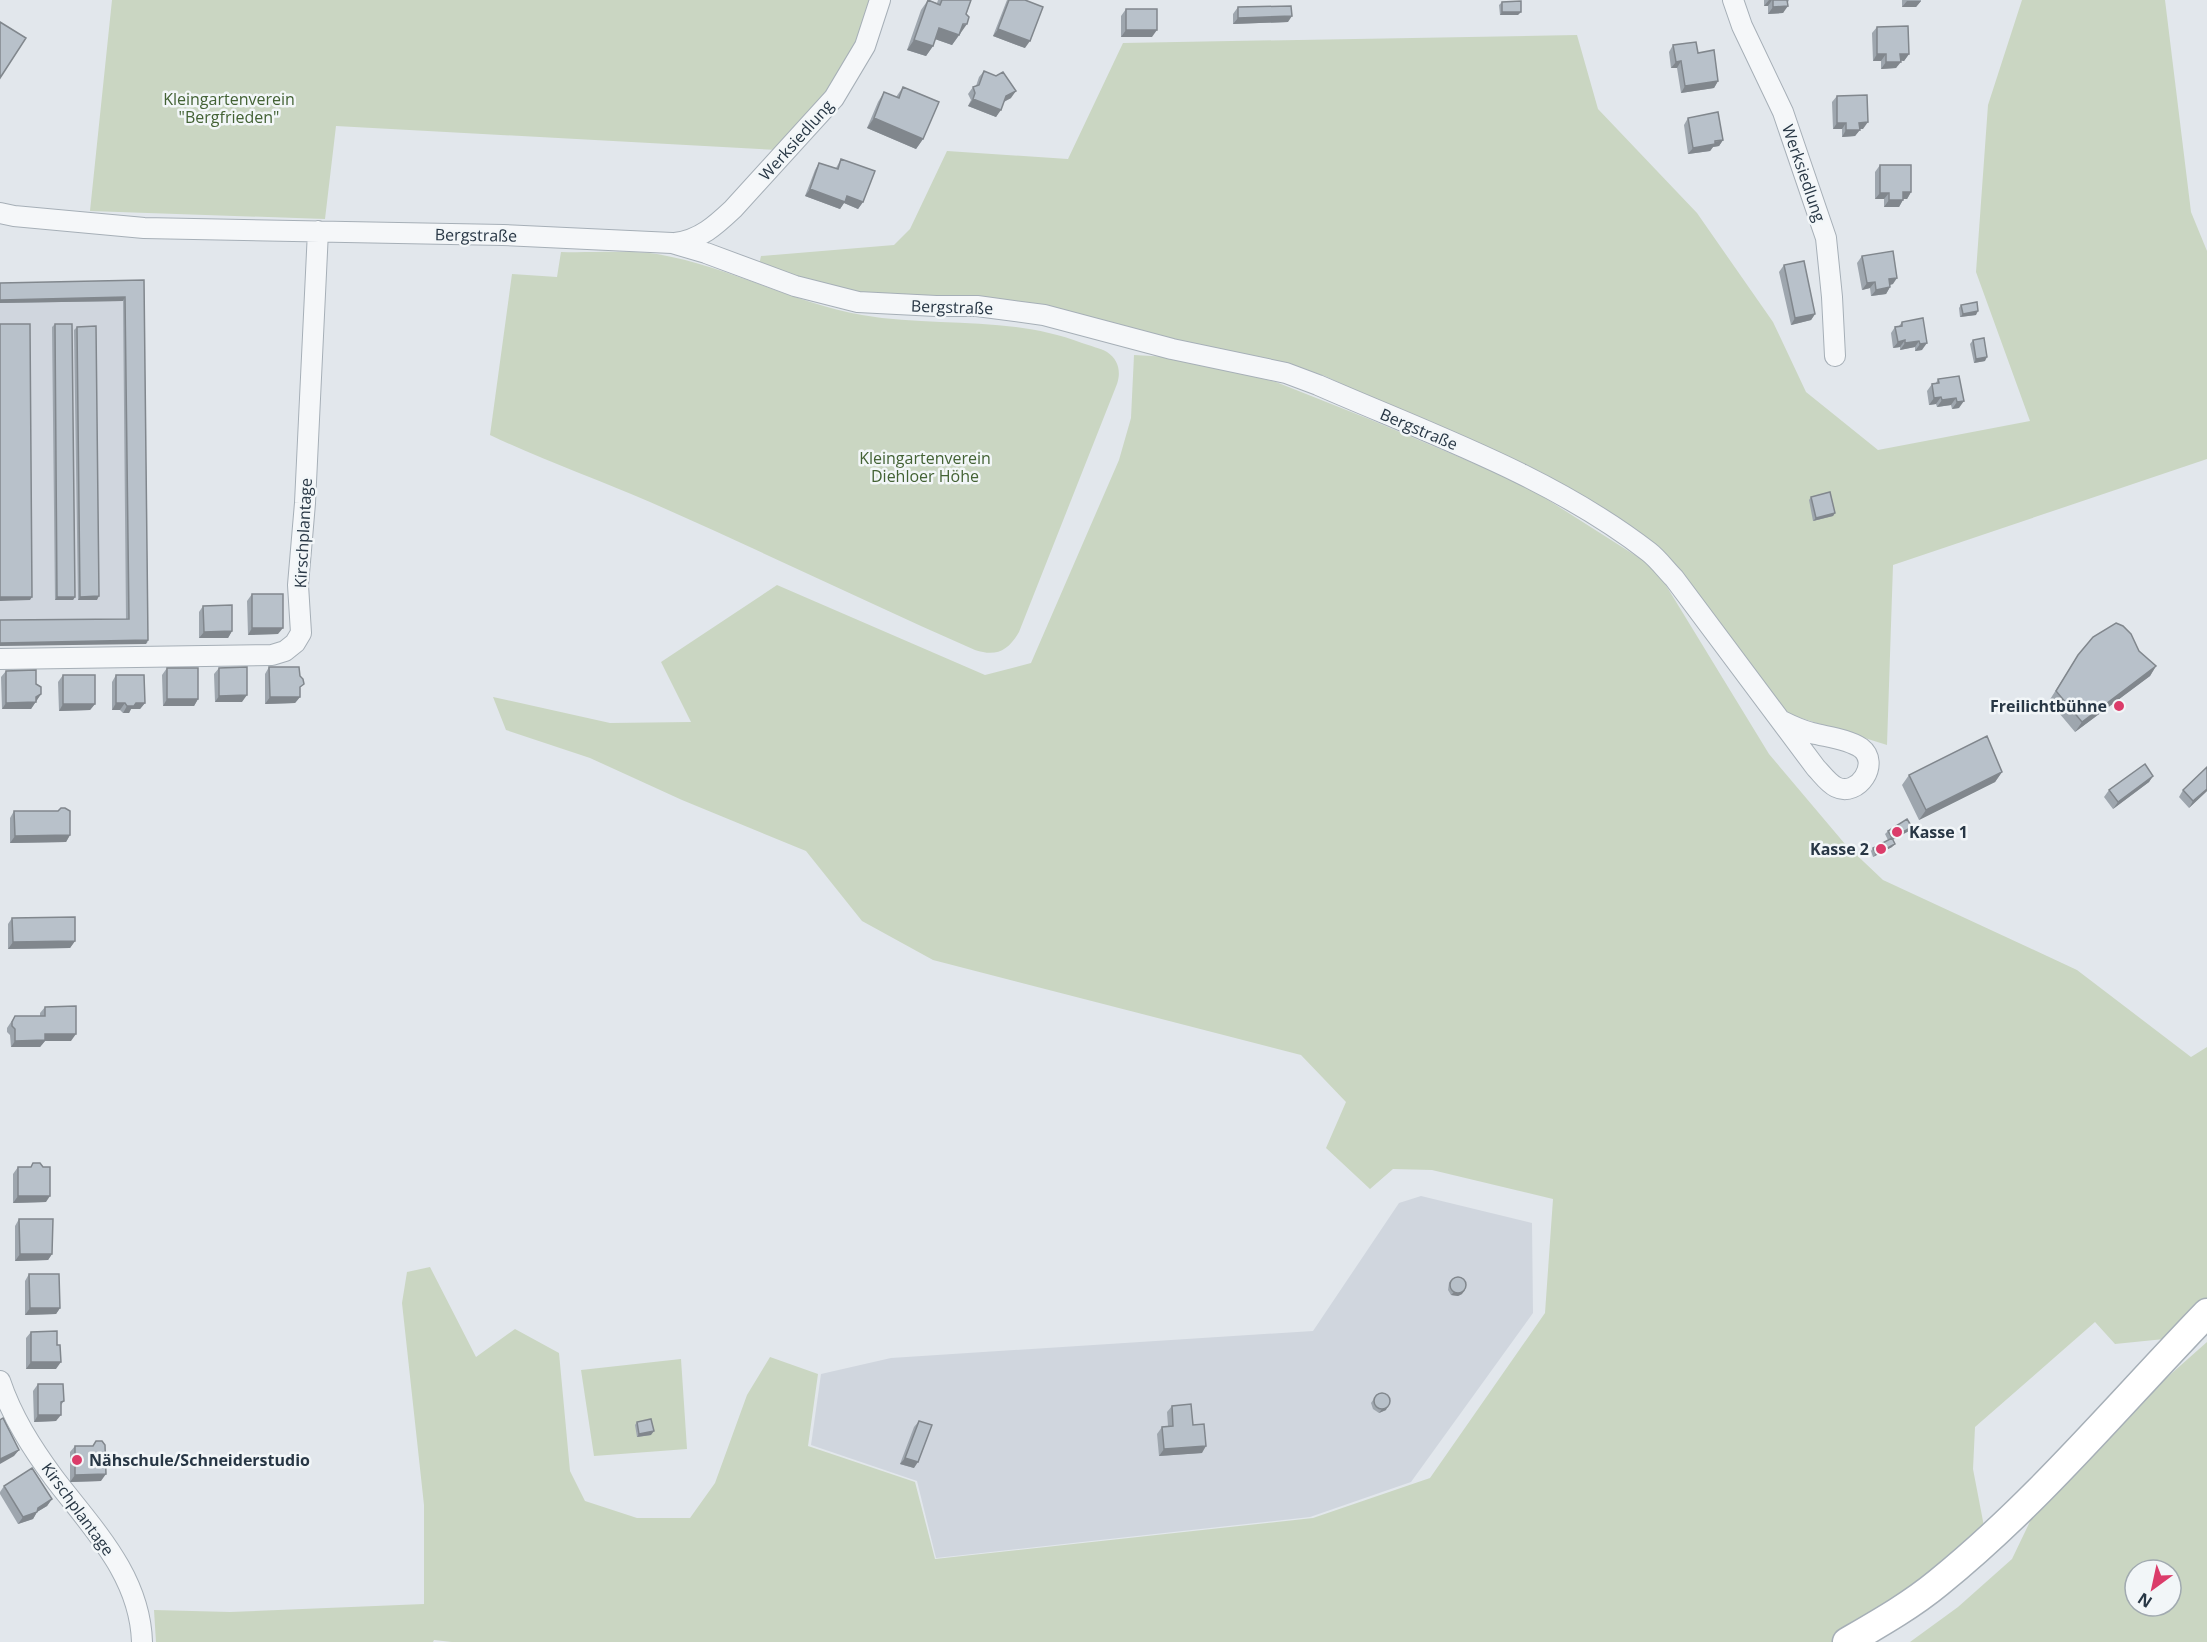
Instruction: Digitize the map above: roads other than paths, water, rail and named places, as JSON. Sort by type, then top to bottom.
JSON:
[{"type":"main road","points":[[1846,1642],[1904,1608],[1938,1583],[2010,1520],[2049,1482],[2207,1313]]},
{"type":"street","name":"Werksiedlung","points":[[672,243],[685,242],[697,237],[734,209],[834,98],[865,46],[880,0]]},
{"type":"street","name":"Werksiedlung","points":[[1733,0],[1742,26],[1783,112],[1826,238],[1835,356]]},
{"type":"street","name":"Bergstraße","points":[[0,213],[144,228],[503,235],[672,243],[795,286],[858,302],[977,306],[1044,315],[1182,351],[1286,373],[1526,476],[1591,513],[1650,553],[1674,578],[1782,721]]},
{"type":"street","name":"Kirschplantage","points":[[0,659],[272,655],[285,651],[295,643],[301,633],[302,622],[298,585],[305,503],[318,231]]},
{"type":"street","name":"Kirschplantage","points":[[0,1382],[17,1422],[34,1450],[106,1544],[124,1576],[138,1608],[142,1642]]},
{"type":"place","name":"Freilichtbühne","points":[[2119,706]]},
{"type":"place","name":"Kasse 1","points":[[1897,832]]},
{"type":"place","name":"Kasse 2","points":[[1881,849]]},
{"type":"place","name":"Nähschule/Schneiderstudio","points":[[77,1460]]},
{"type":"park label","name":"Kleingartenverein \"Bergfrieden\"","points":[[229,108]]},
{"type":"park label","name":"Kleingartenverein Diehloer Höhe","points":[[925,467]]}]
